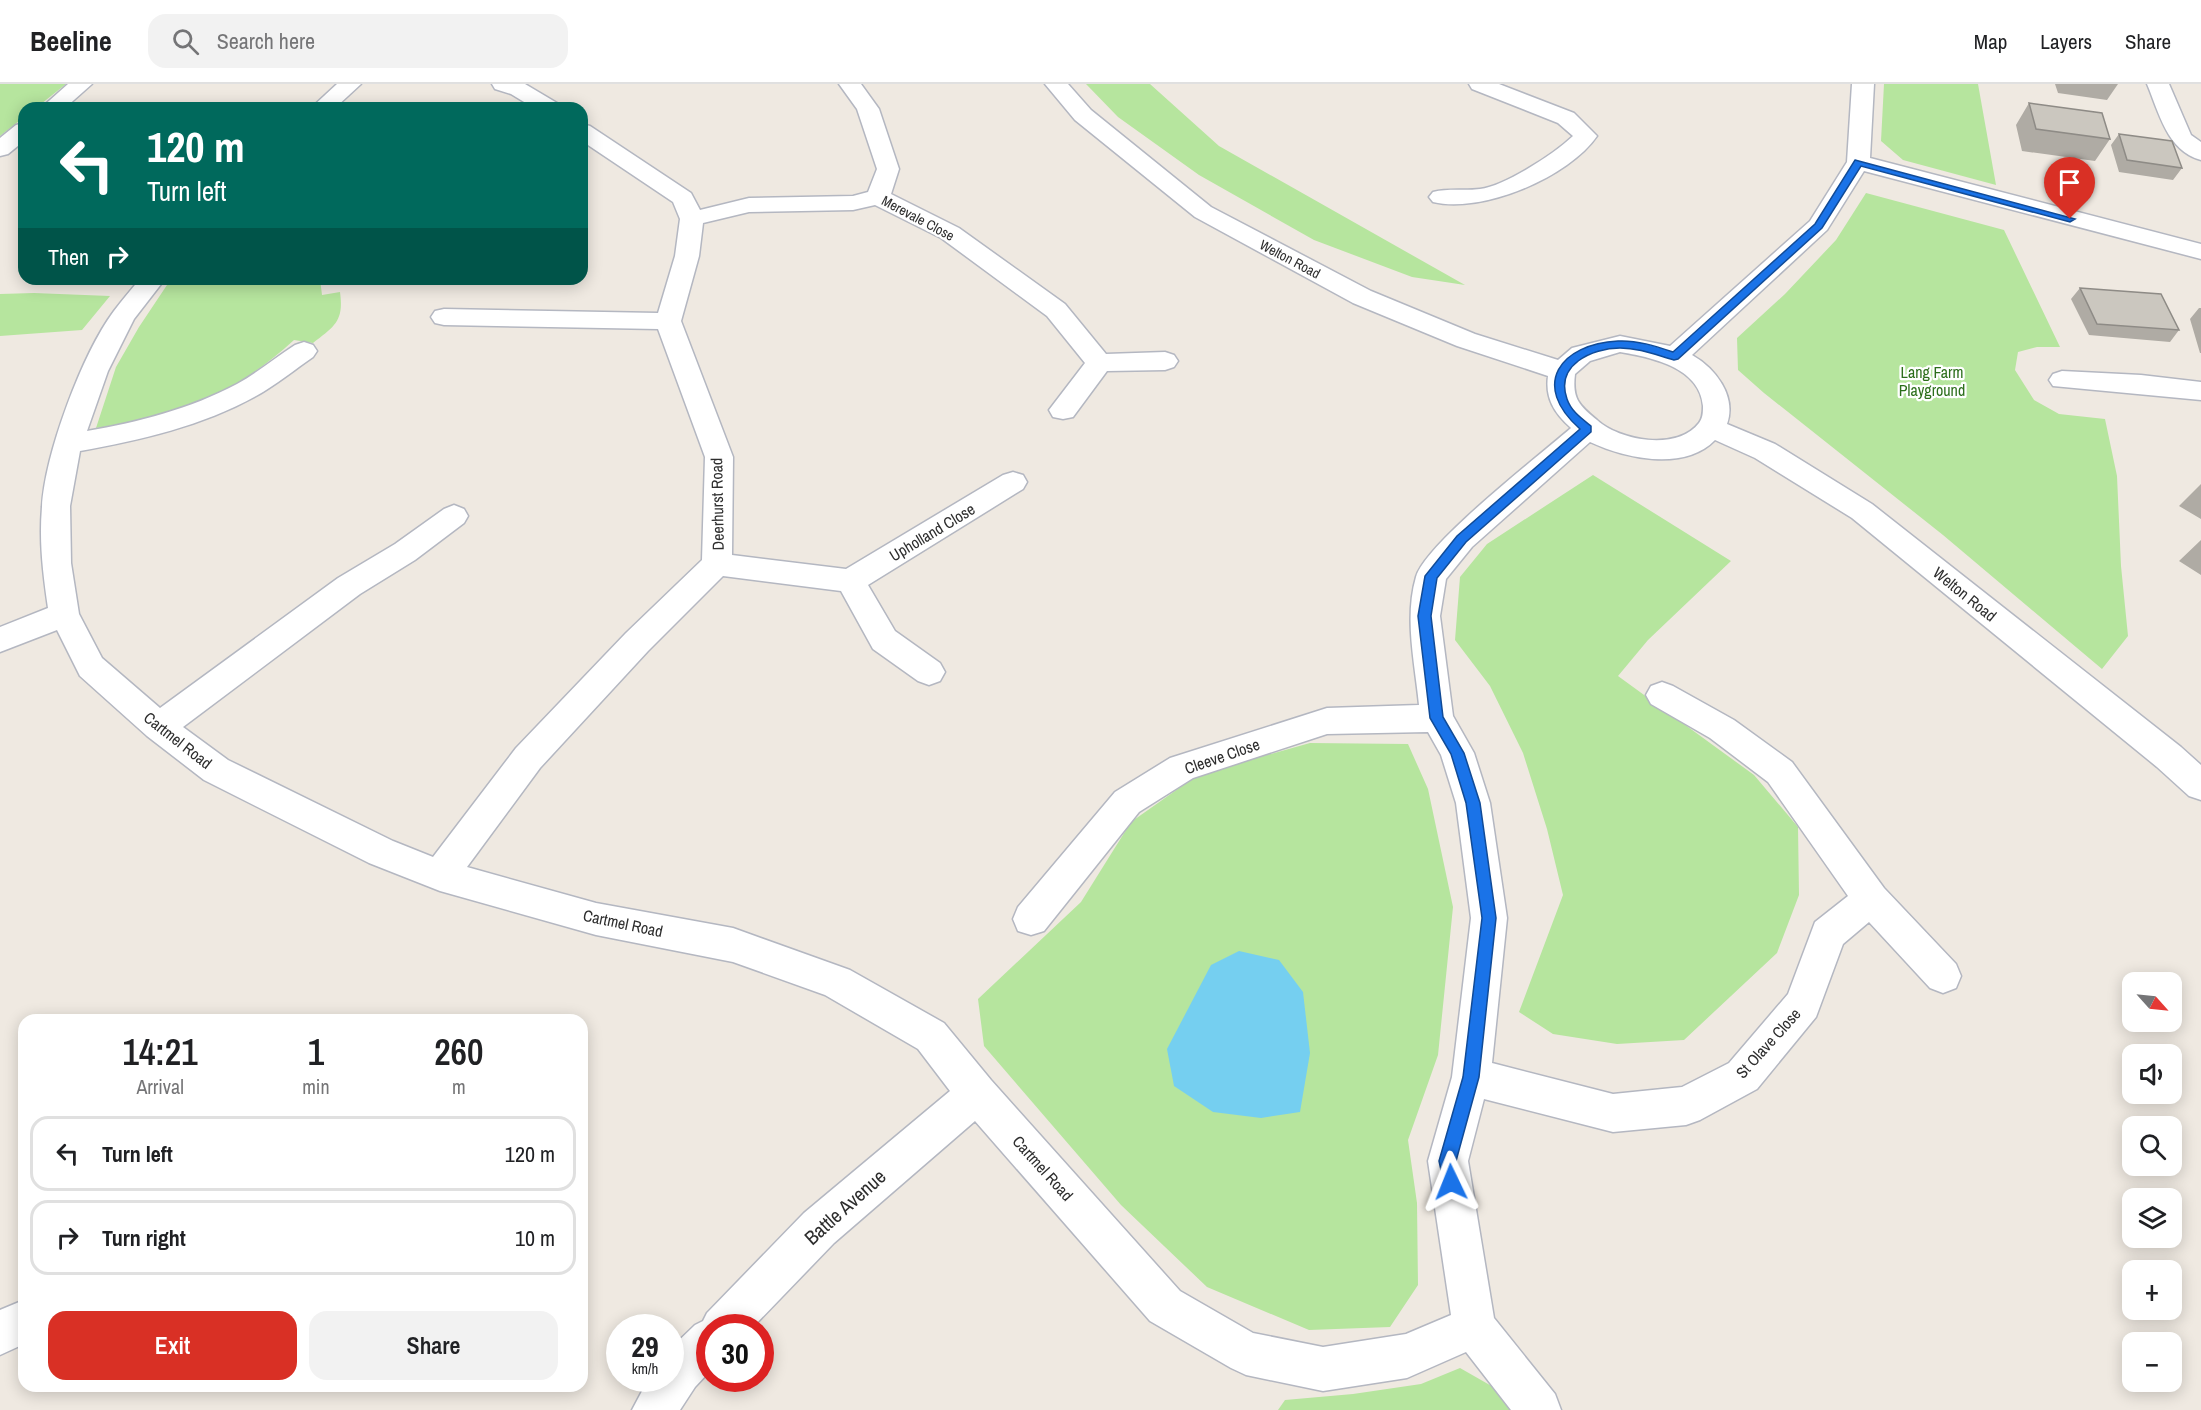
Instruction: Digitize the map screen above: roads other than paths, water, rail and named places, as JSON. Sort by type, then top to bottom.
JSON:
[{"type":"street","points":[[58,102],[81,84]]},
{"type":"street","points":[[329,102],[350,84]]},
{"type":"street","points":[[503,84],[519,89],[540,102]]},
{"type":"street","points":[[850,84],[868,109],[888,169],[878,197]]},
{"type":"street","name":"Welton Road","points":[[1056,84],[1083,115],[1203,213],[1362,297],[1466,340],[1562,371]]},
{"type":"street","points":[[1442,197],[1484,196],[1508,188],[1565,156],[1586,136],[1566,118],[1479,84]]},
{"type":"street","points":[[1674,357],[1819,225],[1858,162],[1863,84]]},
{"type":"street","points":[[2158,84],[2181,138],[2201,153]]},
{"type":"street","points":[[0,149],[18,135]]},
{"type":"street","points":[[444,317],[668,321],[687,256],[692,219],[683,198],[588,135]]},
{"type":"street","points":[[1858,162],[2201,252]]},
{"type":"street","name":"Merevale Close","points":[[692,219],[749,205],[854,204],[878,197],[950,233],[1056,310],[1099,363]]},
{"type":"street","name":"Cartmel Road","points":[[148,285],[123,316],[95,371],[68,444],[56,506],[56,563],[64,614],[91,667],[159,727],[216,770],[381,852],[440,875],[596,919],[733,945],[837,982],[931,1036],[976,1094],[1166,1306],[1246,1353],[1323,1369],[1407,1356],[1474,1328]]},
{"type":"street","name":"Deerhurst Road","points":[[440,875],[528,758],[637,642],[717,564],[719,457],[668,321]]},
{"type":"street","points":[[1620,345],[1648,348],[1674,357],[1697,372],[1713,390],[1719,410],[1712,428],[1700,440],[1680,447],[1657,450],[1633,448],[1587,429],[1571,416],[1562,400],[1558,385],[1562,371],[1575,357],[1595,348],[1620,345]]},
{"type":"street","points":[[68,444],[130,434],[188,418],[248,389],[304,351]]},
{"type":"street","points":[[1063,410],[1099,363],[1165,361]]},
{"type":"street","points":[[2061,380],[2141,384],[2201,391]]},
{"type":"street","name":"Welton Road","points":[[1712,428],[1765,451],[1862,511],[2169,757],[2201,786]]},
{"type":"street","points":[[1539,1410],[1474,1328],[1448,1161],[1471,1077],[1489,918],[1473,803],[1457,753],[1437,718],[1425,616],[1431,576],[1462,539],[1587,429]]},
{"type":"street","name":"Upholland Close","points":[[850,581],[1013,482]]},
{"type":"street","points":[[159,727],[350,586],[405,552],[454,516]]},
{"type":"street","points":[[717,564],[850,581],[884,639],[929,672]]},
{"type":"street","points":[[0,640],[64,614]]},
{"type":"street","points":[[1662,695],[1722,729],[1780,772],[1871,899],[1943,976]]},
{"type":"street","name":"Cleeve Close","points":[[1031,919],[1127,802],[1182,768],[1327,721],[1437,718]]},
{"type":"street","name":"St Olave Close","points":[[1471,1077],[1613,1113],[1686,1106],[1743,1076],[1803,1005],[1828,934],[1871,899]]},
{"type":"street","name":"Battle Avenue","points":[[736,1314],[819,1228],[976,1094]]},
{"type":"street","points":[[0,1334],[18,1324]]},
{"type":"street","points":[[654,1410],[679,1371],[696,1354]]},
{"type":"water","points":[[1239,951],[1279,960],[1303,992],[1310,1053],[1300,1112],[1261,1118],[1213,1112],[1174,1086],[1167,1049],[1211,965]]},
{"type":"park label","name":"Lang Farm Playground","points":[[1932,381]]}]
